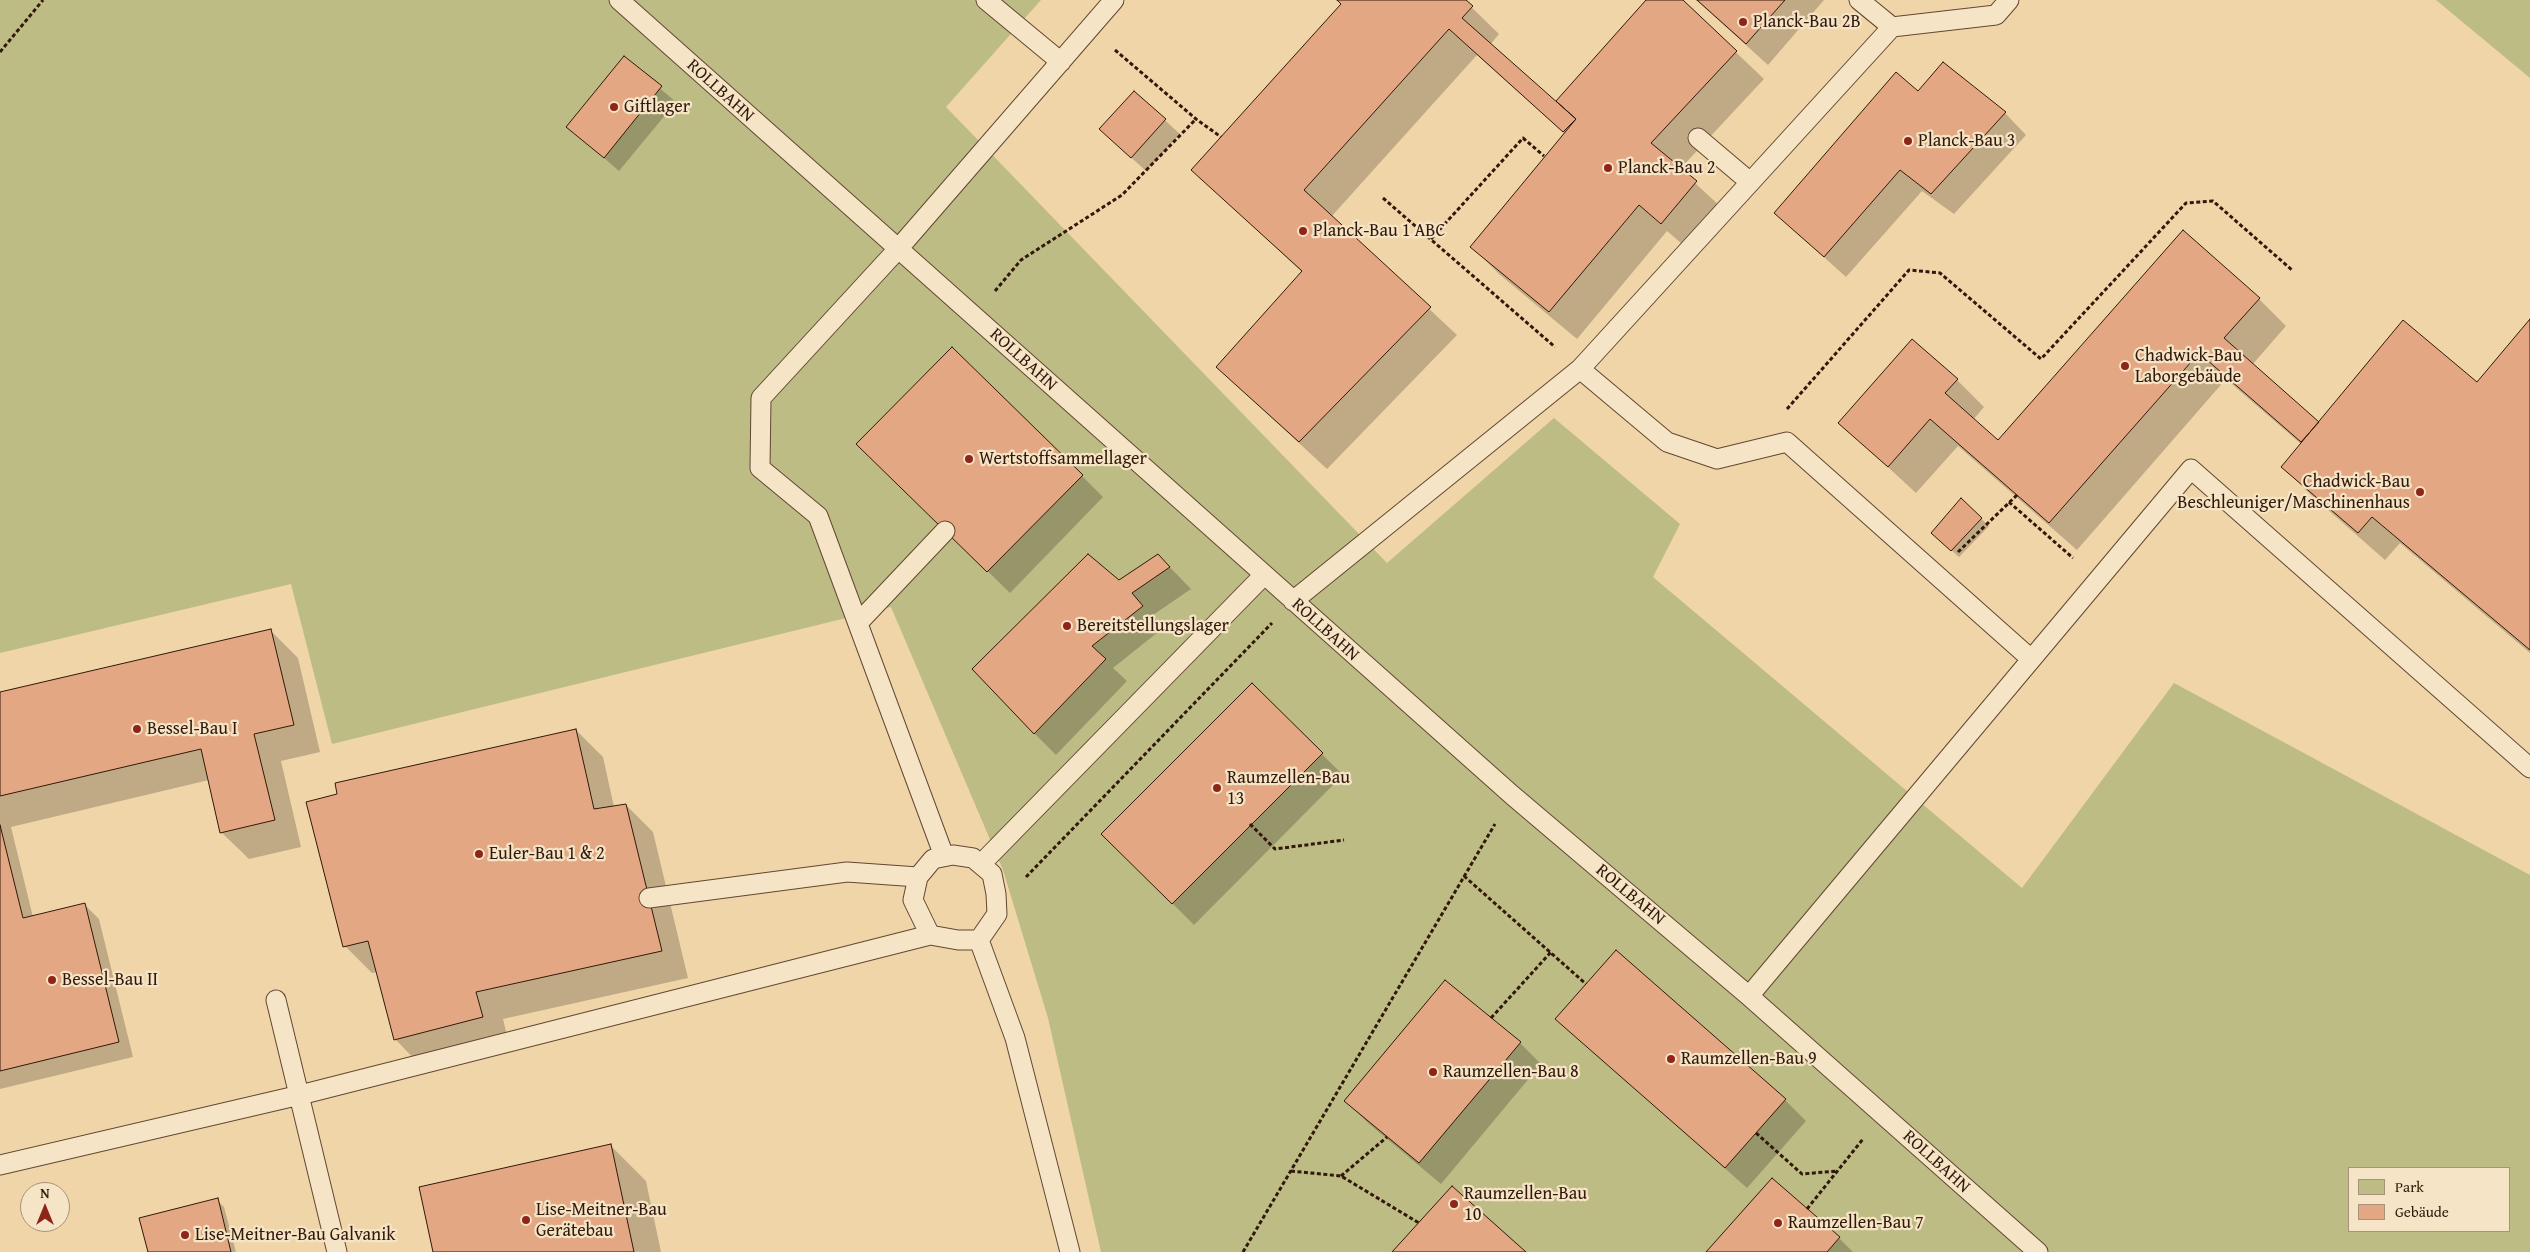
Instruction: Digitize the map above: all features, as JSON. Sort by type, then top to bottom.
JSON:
[{"type":"lane","name":"ROLLBAHN","points":[[619,0],[1512,795],[1749,996],[2038,1252]]},
{"type":"lane","points":[[986,0],[1061,62]]},
{"type":"lane","points":[[944,856],[818,516],[760,468],[761,398],[898,249],[1114,0]]},
{"type":"lane","points":[[1859,0],[1892,27]]},
{"type":"lane","points":[[1293,601],[1580,369],[1892,27],[1996,15],[2008,1]]},
{"type":"lane","points":[[1698,138],[1750,182]]},
{"type":"lane","points":[[1580,369],[1667,442],[1718,459],[1787,442],[2031,659]]},
{"type":"lane","points":[[1749,996],[2190,469],[2530,768]]},
{"type":"lane","points":[[858,623],[945,531]]},
{"type":"lane","points":[[981,864],[1264,575]]},
{"type":"lane","points":[[930,935],[913,900],[918,877],[933,859],[953,855],[973,858],[992,874],[997,914],[979,940]]},
{"type":"lane","points":[[649,898],[847,872],[918,877]]},
{"type":"lane","points":[[0,1165],[300,1095],[930,935],[958,940],[979,940]]},
{"type":"lane","points":[[979,940],[1015,1038],[1070,1252]]},
{"type":"lane","points":[[276,1000],[337,1252]]},
{"type":"path","points":[[0,52],[43,0]]},
{"type":"path","points":[[1089,28],[1196,120],[1221,137]]},
{"type":"path","points":[[974,316],[1021,260],[1122,195],[1196,120]]},
{"type":"path","points":[[1431,239],[1524,138],[1544,156]]},
{"type":"path","points":[[1384,198],[1580,369]]},
{"type":"path","points":[[1787,442],[1787,408],[1909,270],[1940,273],[2041,359],[2186,203],[2213,201],[2292,270]]},
{"type":"path","points":[[1936,573],[2017,495]]},
{"type":"path","points":[[2009,502],[2098,580]]},
{"type":"path","points":[[997,907],[1293,601]]},
{"type":"path","points":[[1243,1252],[1512,795]]},
{"type":"path","points":[[1250,824],[1275,849],[1344,840]]},
{"type":"path","points":[[1464,876],[1586,984]]},
{"type":"path","points":[[1491,1018],[1551,952]]},
{"type":"path","points":[[1807,1209],[1883,1115]]},
{"type":"path","points":[[1756,1133],[1802,1174],[1838,1171]]},
{"type":"path","points":[[1340,1176],[1388,1137]]},
{"type":"path","points":[[1291,1171],[1340,1176],[1419,1223]]},
{"type":"green space","points":[[0,0],[1041,0],[946,107],[1387,563],[1554,418],[1680,524],[1653,577],[2022,888],[2174,683],[2530,875],[2530,1252],[1101,1252],[1048,1018],[1003,870],[891,607],[332,744],[291,584],[0,653]]},
{"type":"green space","points":[[2436,0],[2530,0],[2530,78]]},
{"type":"building","name":"Planck-Bau 1 ABC","points":[[1337,0],[1466,0],[1473,6],[1462,18],[1576,119],[1563,132],[1449,29],[1304,190],[1431,307],[1299,442],[1216,367],[1302,271],[1191,170],[1341,4]]},
{"type":"building","name":"Planck-Bau 2","points":[[1646,0],[1683,0],[1737,51],[1651,143],[1697,181],[1661,224],[1639,205],[1549,312],[1470,247],[1576,119],[1556,101]]},
{"type":"building","name":"Planck-Bau 2B","points":[[1697,0],[1785,0],[1746,44]]},
{"type":"building","name":"Giftlager","points":[[624,56],[662,86],[604,158],[566,127]]},
{"type":"building","name":"Planck-Bau 3","points":[[1943,62],[2006,112],[1931,194],[1900,170],[1824,257],[1774,213],[1896,72],[1918,91]]},
{"type":"building","points":[[1134,91],[1166,119],[1131,158],[1099,129]]},
{"type":"building","name":"Chadwick-Bau Laborgebäude","points":[[2183,230],[2260,298],[2224,338],[2319,422],[2301,442],[2199,353],[2049,523],[1930,419],[1888,467],[1838,423],[1912,339],[1958,379],[1945,393],[1998,440]]},
{"type":"building","name":"Chadwick-Bau Beschleuniger/Maschinenhaus","points":[[2530,319],[2530,650],[2372,517],[2358,533],[2281,467],[2403,320],[2477,382]]},
{"type":"building","name":"Wertstoffsammellager","points":[[952,347],[1083,475],[987,572],[856,444]]},
{"type":"building","points":[[1961,498],[1982,518],[1951,551],[1931,533]]},
{"type":"building","name":"Bereitstellungslager","points":[[1088,554],[1119,580],[1158,554],[1170,567],[1132,593],[1143,606],[1092,646],[1106,659],[1034,734],[972,669]]},
{"type":"building","name":"Bessel-Bau I","points":[[271,629],[294,725],[254,734],[275,820],[220,833],[201,749],[0,796],[0,692]]},
{"type":"building","name":"Raumzellen-Bau 13","points":[[1252,683],[1323,753],[1172,904],[1101,834]]},
{"type":"building","name":"Euler-Bau 1 & 2","points":[[576,729],[594,809],[626,804],[662,951],[476,992],[483,1017],[394,1040],[368,941],[343,947],[306,802],[337,794],[335,783]]},
{"type":"building","name":"Bessel-Bau II","points":[[0,825],[23,918],[85,903],[119,1042],[0,1071]]},
{"type":"building","name":"Raumzellen-Bau 9","points":[[1616,950],[1786,1099],[1725,1168],[1555,1019]]},
{"type":"building","name":"Raumzellen-Bau 8","points":[[1445,980],[1521,1042],[1419,1163],[1344,1101]]},
{"type":"building","name":"Lise-Meitner-Bau Gerätebau","points":[[611,1144],[634,1252],[433,1252],[419,1187]]},
{"type":"building","name":"Raumzellen-Bau 7","points":[[1772,1178],[1840,1237],[1827,1252],[1706,1252]]},
{"type":"building","name":"Raumzellen-Bau 10","points":[[1452,1186],[1526,1252],[1392,1252]]},
{"type":"building","name":"Lise-Meitner-Bau Galvanik","points":[[218,1198],[231,1252],[148,1252],[139,1218]]},
{"type":"place","name":"Planck-Bau 2B","points":[[1743,22]]},
{"type":"place","name":"Giftlager","points":[[614,107]]},
{"type":"place","name":"Planck-Bau 3","points":[[1908,141]]},
{"type":"place","name":"Planck-Bau 2","points":[[1608,168]]},
{"type":"place","name":"Planck-Bau 1 ABC","points":[[1303,231]]},
{"type":"place","name":"Chadwick-Bau Laborgebäude","points":[[2125,366]]},
{"type":"place","name":"Wertstoffsammellager","points":[[969,459]]},
{"type":"place","name":"Chadwick-Bau Beschleuniger/Maschinenhaus","points":[[2420,492]]},
{"type":"place","name":"Bereitstellungslager","points":[[1067,626]]},
{"type":"place","name":"Bessel-Bau I","points":[[137,729]]},
{"type":"place","name":"Raumzellen-Bau 13","points":[[1217,788]]},
{"type":"place","name":"Euler-Bau 1 & 2","points":[[479,854]]},
{"type":"place","name":"Bessel-Bau II","points":[[52,980]]},
{"type":"place","name":"Raumzellen-Bau 9","points":[[1671,1059]]},
{"type":"place","name":"Raumzellen-Bau 8","points":[[1433,1072]]},
{"type":"place","name":"Raumzellen-Bau 10","points":[[1454,1204]]},
{"type":"place","name":"Lise-Meitner-Bau Gerätebau","points":[[526,1220]]},
{"type":"place","name":"Raumzellen-Bau 7","points":[[1778,1223]]},
{"type":"place","name":"Lise-Meitner-Bau Galvanik","points":[[185,1235]]}]
